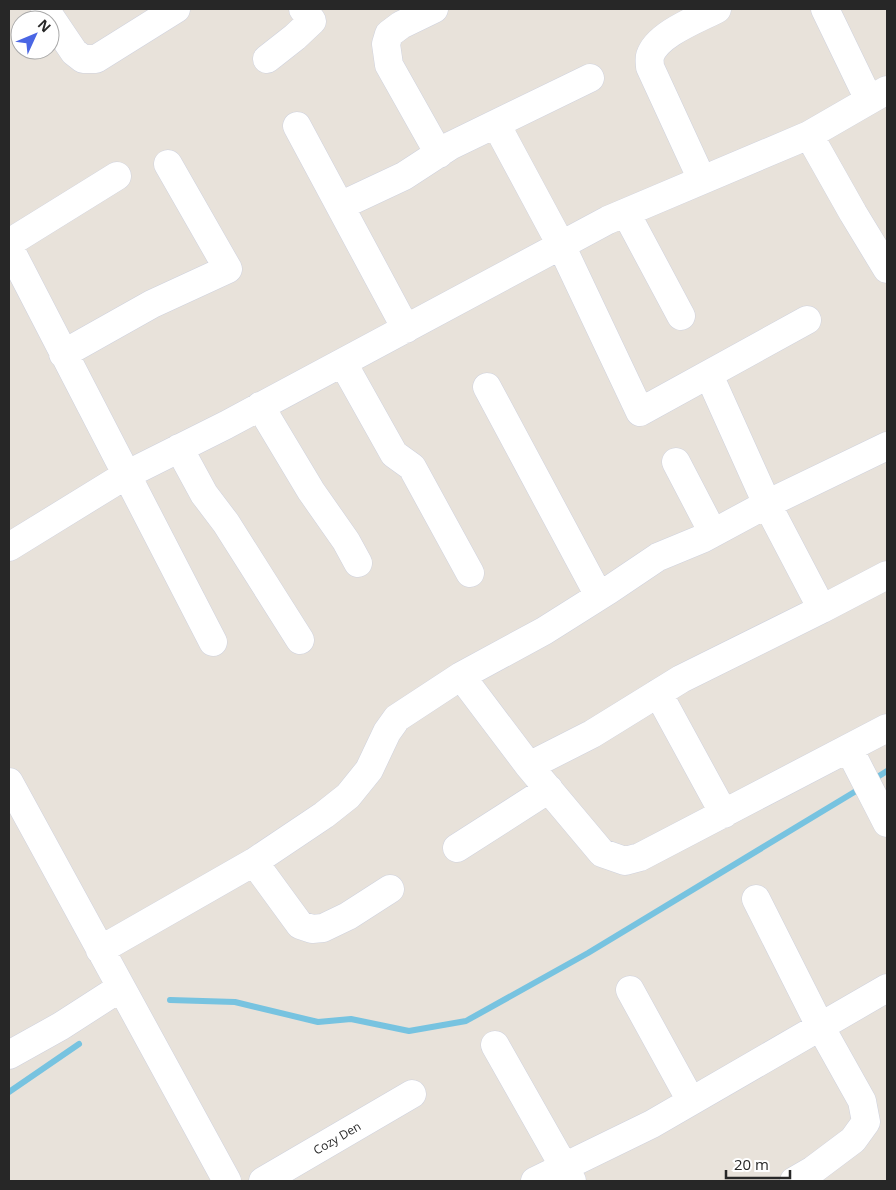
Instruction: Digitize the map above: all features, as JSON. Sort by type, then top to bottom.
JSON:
[{"type":"street","points":[[44,9],[74,52],[83,59],[96,59],[176,9]]},
{"type":"street","points":[[268,59],[312,21],[302,9]]},
{"type":"street","points":[[434,9],[401,25],[388,34],[386,44],[389,65],[439,154]]},
{"type":"street","points":[[702,180],[650,67],[649,57],[656,45],[669,34],[717,9]]},
{"type":"street","points":[[9,547],[126,475],[343,363],[608,220],[809,134],[878,95],[825,9]]},
{"type":"street","points":[[340,206],[404,176],[439,154],[590,78]]},
{"type":"street","points":[[496,124],[561,245],[640,412],[807,320]]},
{"type":"street","points":[[297,126],[406,329]]},
{"type":"street","points":[[809,134],[887,269]]},
{"type":"street","points":[[63,354],[152,304],[228,269],[168,164]]},
{"type":"street","points":[[9,243],[117,176]]},
{"type":"street","points":[[626,213],[681,316]]},
{"type":"street","points":[[9,247],[213,642]]},
{"type":"street","points":[[343,363],[394,454],[412,467],[470,573]]},
{"type":"street","points":[[709,375],[767,504],[822,609]]},
{"type":"street","points":[[487,387],[599,596]]},
{"type":"street","points":[[260,406],[311,491],[346,541],[358,563]]},
{"type":"street","points":[[100,950],[254,862],[324,815],[348,796],[369,770],[387,732],[397,718],[461,676],[544,631],[658,556],[704,538],[767,504],[887,446]]},
{"type":"street","points":[[179,448],[204,494],[226,523],[300,640]]},
{"type":"street","points":[[676,462],[713,533]]},
{"type":"street","points":[[529,766],[592,734],[681,679],[887,575]]},
{"type":"street","points":[[461,676],[529,766],[602,853],[625,861],[640,857],[887,728]]},
{"type":"street","points":[[658,693],[724,814]]},
{"type":"street","points":[[849,749],[883,814]]},
{"type":"street","points":[[9,782],[227,1181]]},
{"type":"street","points":[[457,848],[549,789]]},
{"type":"street","points":[[254,862],[300,925],[312,929],[323,928],[348,916],[390,888]]},
{"type":"street","points":[[756,899],[820,1026],[862,1101],[866,1122],[852,1140],[814,1170],[794,1181]]},
{"type":"street","points":[[535,1181],[568,1174],[887,988]]},
{"type":"street","points":[[630,990],[692,1101]]},
{"type":"street","points":[[9,1055],[124,994]]},
{"type":"street","points":[[495,1045],[568,1174]]},
{"type":"street","name":"Cozy Den","points":[[263,1181],[412,1094]]},
{"type":"waterway","points":[[871,781],[887,771]]},
{"type":"waterway","points":[[170,1000],[235,1002],[318,1022],[351,1019],[409,1031],[466,1021],[588,953],[861,788]]},
{"type":"waterway","points":[[9,1092],[79,1044]]}]
